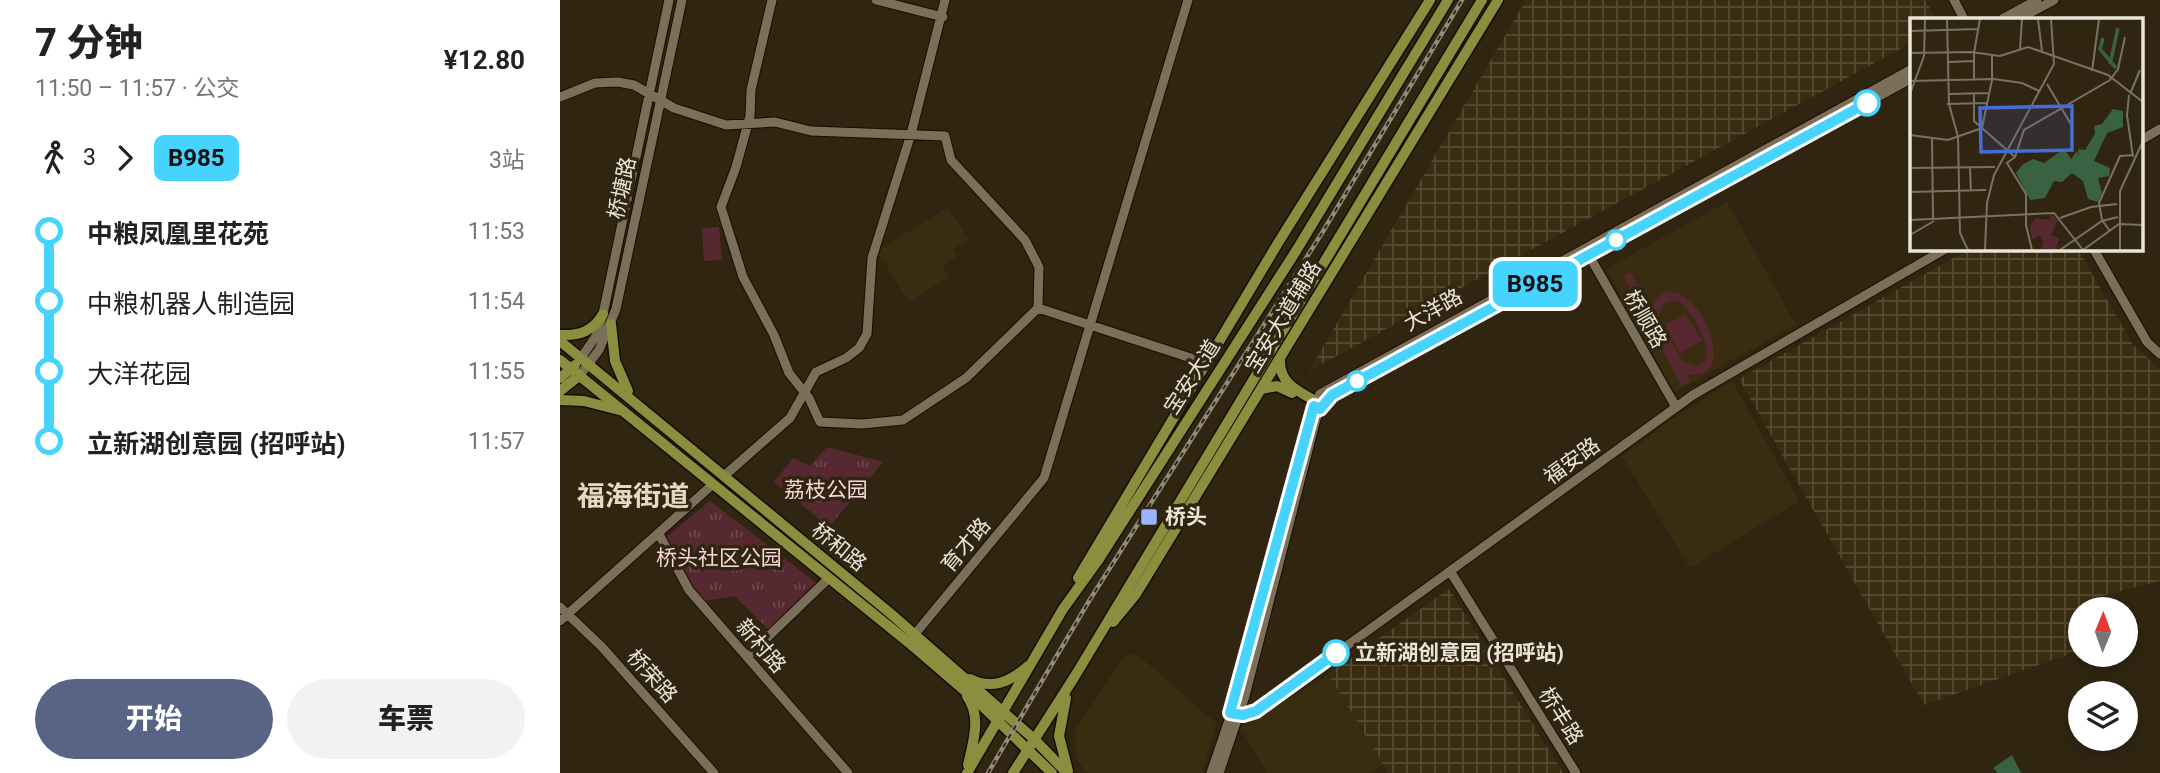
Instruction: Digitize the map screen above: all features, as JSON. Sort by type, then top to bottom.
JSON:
[{"type":"main road","name":"宝安大道辅路","points":[[1063,609],[1090,554],[1430,0]]},
{"type":"main road","name":"宝安大道","points":[[966,773],[1063,609],[1099,559],[1296,251],[1448,0]]},
{"type":"main road","points":[[1013,773],[1075,676],[1482,0]]},
{"type":"main road","name":"宝安大道辅路","points":[[1092,647],[1136,594],[1498,0]]},
{"type":"main road","points":[[560,335],[575,335],[589,330],[603,314]]},
{"type":"main road","points":[[611,324],[615,361],[631,397]]},
{"type":"main road","name":"桥和路","points":[[560,341],[915,634],[961,681]]},
{"type":"main road","points":[[1281,357],[1283,379],[1318,405]]},
{"type":"main road","name":"桥和路","points":[[560,360],[712,485],[961,681],[1031,744],[1068,773]]},
{"type":"main road","name":"桥塘路","points":[[576,372],[586,361]]},
{"type":"main road","points":[[560,377],[576,372]]},
{"type":"main road","points":[[560,391],[576,372]]},
{"type":"main road","points":[[1262,388],[1284,388],[1318,405]]},
{"type":"main road","points":[[560,400],[596,403],[623,411]]},
{"type":"main road","points":[[651,434],[661,422]]},
{"type":"main road","points":[[961,681],[999,684],[1033,662]]},
{"type":"main road","points":[[1068,773],[1062,755],[1059,728],[1063,706],[1075,676]]},
{"type":"main road","points":[[961,681],[975,715],[975,731],[966,773]]},
{"type":"main road","name":"桥和路","points":[[1031,744],[1052,773]]},
{"type":"street","name":"桥塘路","points":[[586,361],[603,314],[669,0]]},
{"type":"street","name":"桥塘路","points":[[586,361],[611,324],[682,0]]},
{"type":"street","points":[[560,97],[606,82],[634,85],[660,102],[726,125],[747,126],[775,122],[811,131],[946,136],[951,160],[1025,240],[1039,267],[1038,308],[966,378],[903,420],[862,424],[820,422],[789,373],[774,335],[743,276],[721,207],[747,126],[751,90],[772,0]]},
{"type":"street","points":[[876,0],[943,17]]},
{"type":"street","points":[[724,476],[790,418],[816,372],[846,358],[859,348],[867,334],[868,279],[872,258],[911,134],[943,17],[945,0]]},
{"type":"street","points":[[1089,323],[1188,0]]},
{"type":"street","points":[[1954,0],[1963,18]]},
{"type":"street","points":[[2004,18],[2037,0]]},
{"type":"street","points":[[2021,18],[2054,0]]},
{"type":"street","name":"大洋路","points":[[1586,251],[1910,70]]},
{"type":"street","name":"大洋路","points":[[1318,405],[1325,389],[1910,79]]},
{"type":"street","points":[[2142,139],[2160,130]]},
{"type":"street","name":"福安路","points":[[1234,714],[1247,714],[1261,708],[1676,407],[1726,374],[1943,250]]},
{"type":"street","points":[[2094,250],[2147,342],[2159,354]]},
{"type":"street","name":"桥顺路","points":[[1586,251],[1676,407]]},
{"type":"street","points":[[1038,308],[1206,363]]},
{"type":"street","name":"育才路","points":[[915,634],[1044,478],[1089,323]]},
{"type":"street","points":[[1219,773],[1318,405]]},
{"type":"street","points":[[562,614],[659,534],[712,485]]},
{"type":"street","name":"新村路","points":[[659,534],[689,590],[848,773]]},
{"type":"street","name":"桥丰路","points":[[1450,571],[1576,773]]},
{"type":"street","points":[[747,657],[829,578]]},
{"type":"street","name":"桥荣路","points":[[562,614],[603,647],[713,773]]},
{"type":"street","points":[[1211,773],[1234,714]]},
{"type":"shaded area","points":[[1526,0],[1925,0],[1935,18],[1910,18],[1910,44],[1309,371]]},
{"type":"shaded area","points":[[1727,202],[1796,325],[1675,392],[1606,269]]},
{"type":"shaded area","points":[[948,207],[969,240],[953,249],[957,256],[943,265],[949,277],[909,302],[877,251]]},
{"type":"shaded area","points":[[1967,250],[2079,250],[2133,345],[2160,369],[2160,581],[2102,597],[2068,597],[2068,655],[1924,705],[1739,379]]},
{"type":"shaded area","points":[[1732,381],[1799,501],[1690,568],[1622,456]]},
{"type":"shaded area","points":[[1449,589],[1563,773],[1388,773],[1328,674]]},
{"type":"shaded area","points":[[1125,655],[1138,655],[1217,724],[1202,773],[1088,773],[1076,760],[1075,730]]},
{"type":"shaded area","points":[[1328,675],[1383,765],[1370,773],[1267,773],[1240,728]]},
{"type":"shaded area","points":[[2012,755],[2021,773],[1998,773],[1993,768]]},
{"type":"green space","points":[[719,227],[722,260],[704,261],[702,228]]},
{"type":"green space","points":[[1630,272],[1650,309],[1663,294],[1679,294],[1693,304],[1705,322],[1712,342],[1713,360],[1705,372],[1686,374],[1690,382],[1682,386],[1623,276]],"holes":[[[1677,300],[1699,327],[1706,345],[1706,360],[1697,366],[1683,362],[1659,317],[1663,304]]]},
{"type":"green space","points":[[1686,314],[1702,341],[1680,353],[1665,325]]},
{"type":"green space","name":"荔枝公园","points":[[827,447],[883,462],[829,527],[774,482],[793,458],[810,466]]},
{"type":"green space","name":"桥头社区公园","points":[[710,501],[819,585],[770,631],[735,596],[704,601],[691,589],[664,539]]},
{"type":"railway","points":[[988,773],[1089,601],[1322,233],[1462,0]]},
{"type":"bus line","name":"B985","points":[[1336,653],[1256,711],[1243,715],[1230,713],[1239,691],[1314,406],[1320,409],[1324,401],[1332,395],[1867,103]]},
{"type":"place","name":"桥头","points":[[1149,517]]},
{"type":"place","name":"立新湖创意园 (招呼站)","points":[[1336,653]]},
{"type":"district","name":"福海街道","points":[[633,496]]}]
